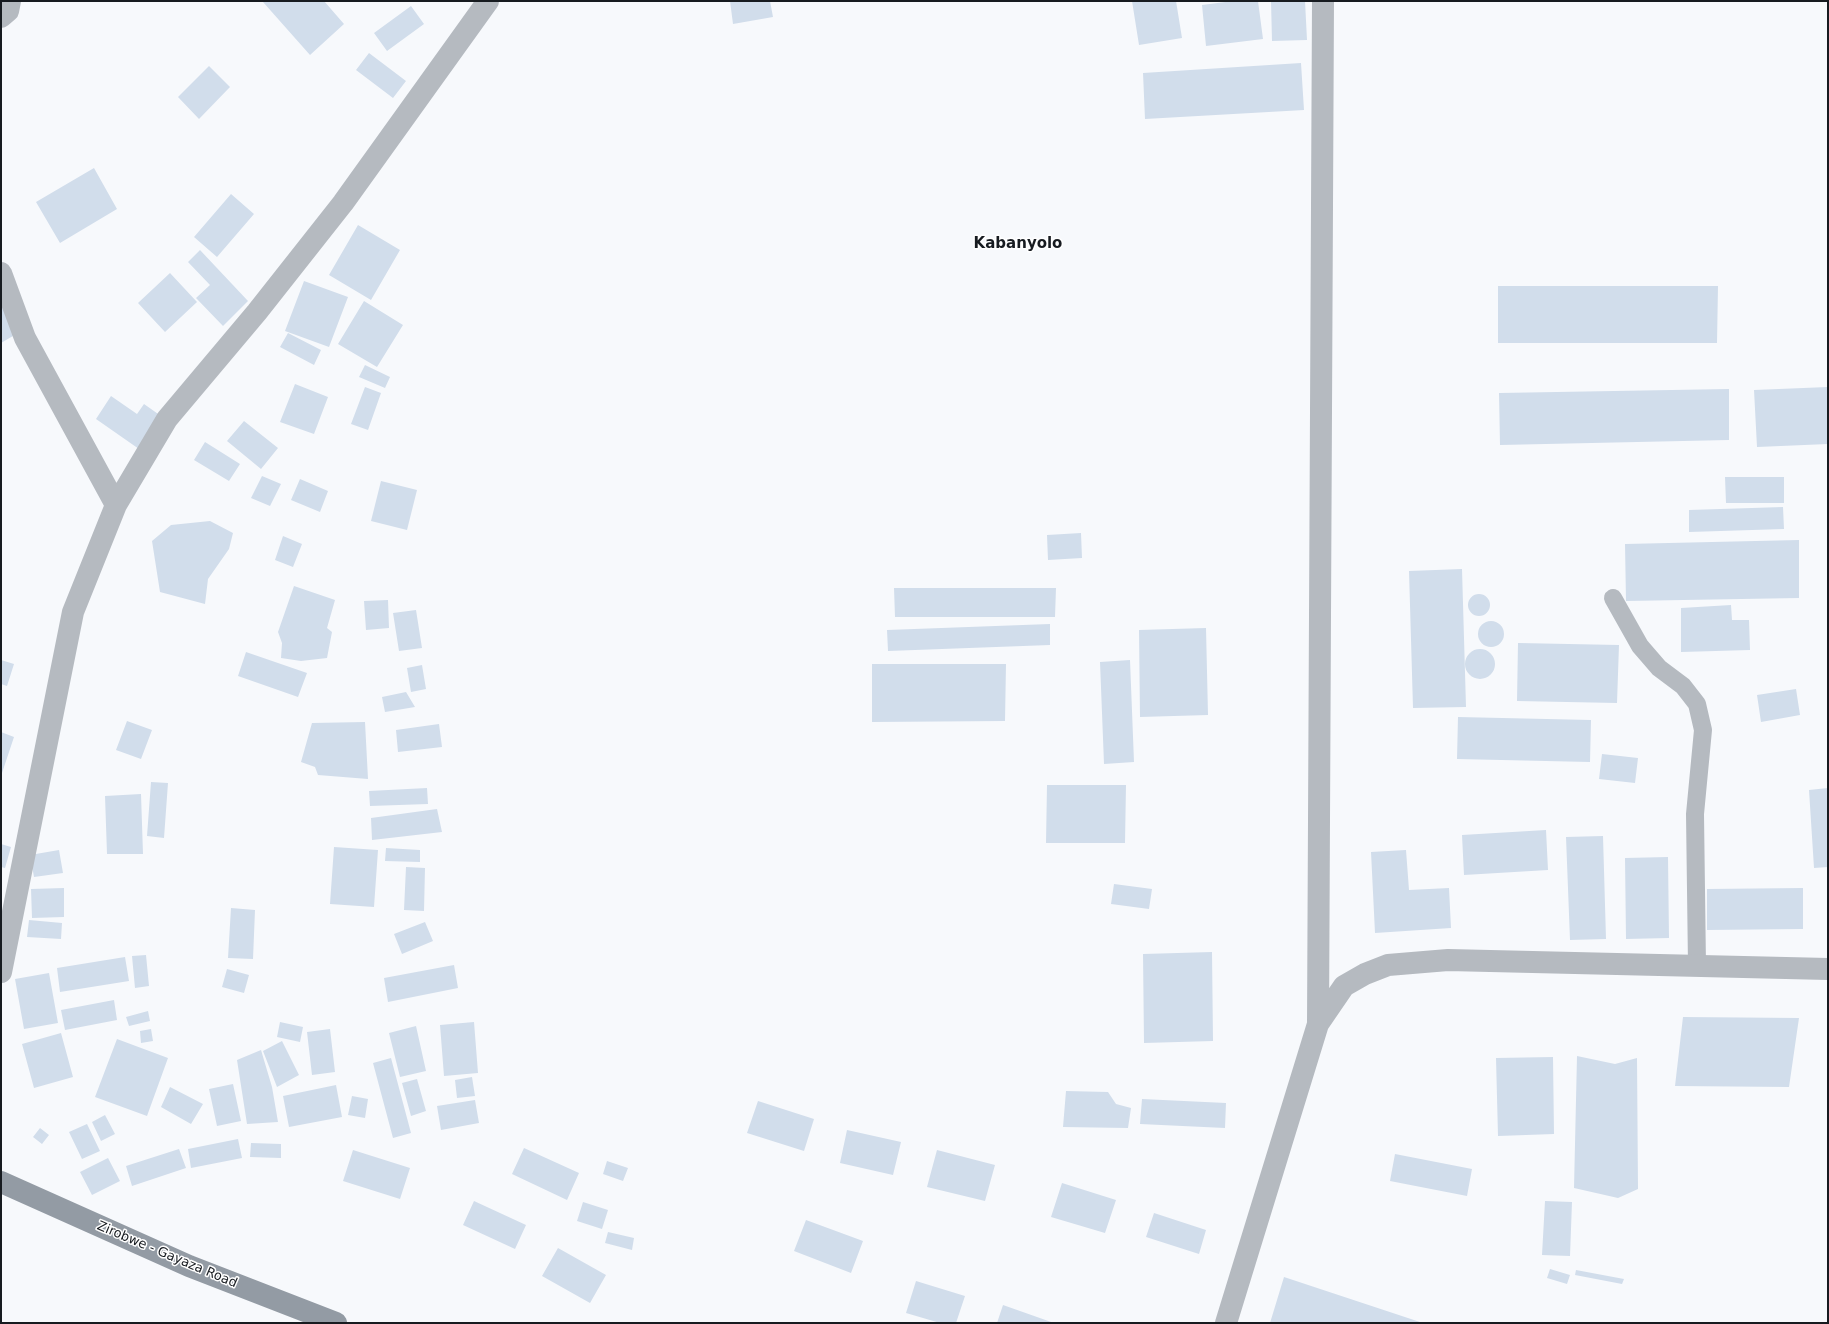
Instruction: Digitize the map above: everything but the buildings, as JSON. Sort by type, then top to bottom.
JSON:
[{"type":"street","points":[[1,17],[8,11],[10,1]]},
{"type":"street","points":[[1,972],[73,612],[116,505],[167,419],[257,312],[343,203],[488,1]]},
{"type":"street","points":[[1226,1323],[1318,1024],[1323,1]]},
{"type":"street","points":[[1,273],[25,338],[116,505]]},
{"type":"street","points":[[1318,1024],[1344,986],[1365,974],[1388,965],[1448,960],[1828,969]]},
{"type":"street","name":"Zirobwe - Gayaza Road","points":[[1,1182],[189,1266],[336,1323]]},
{"type":"lane","points":[[1614,598],[1640,646],[1659,668],[1683,686],[1697,704],[1703,730],[1695,814],[1697,966]]},
{"type":"district","name":"Kabanyolo","points":[[1018,244]]}]
